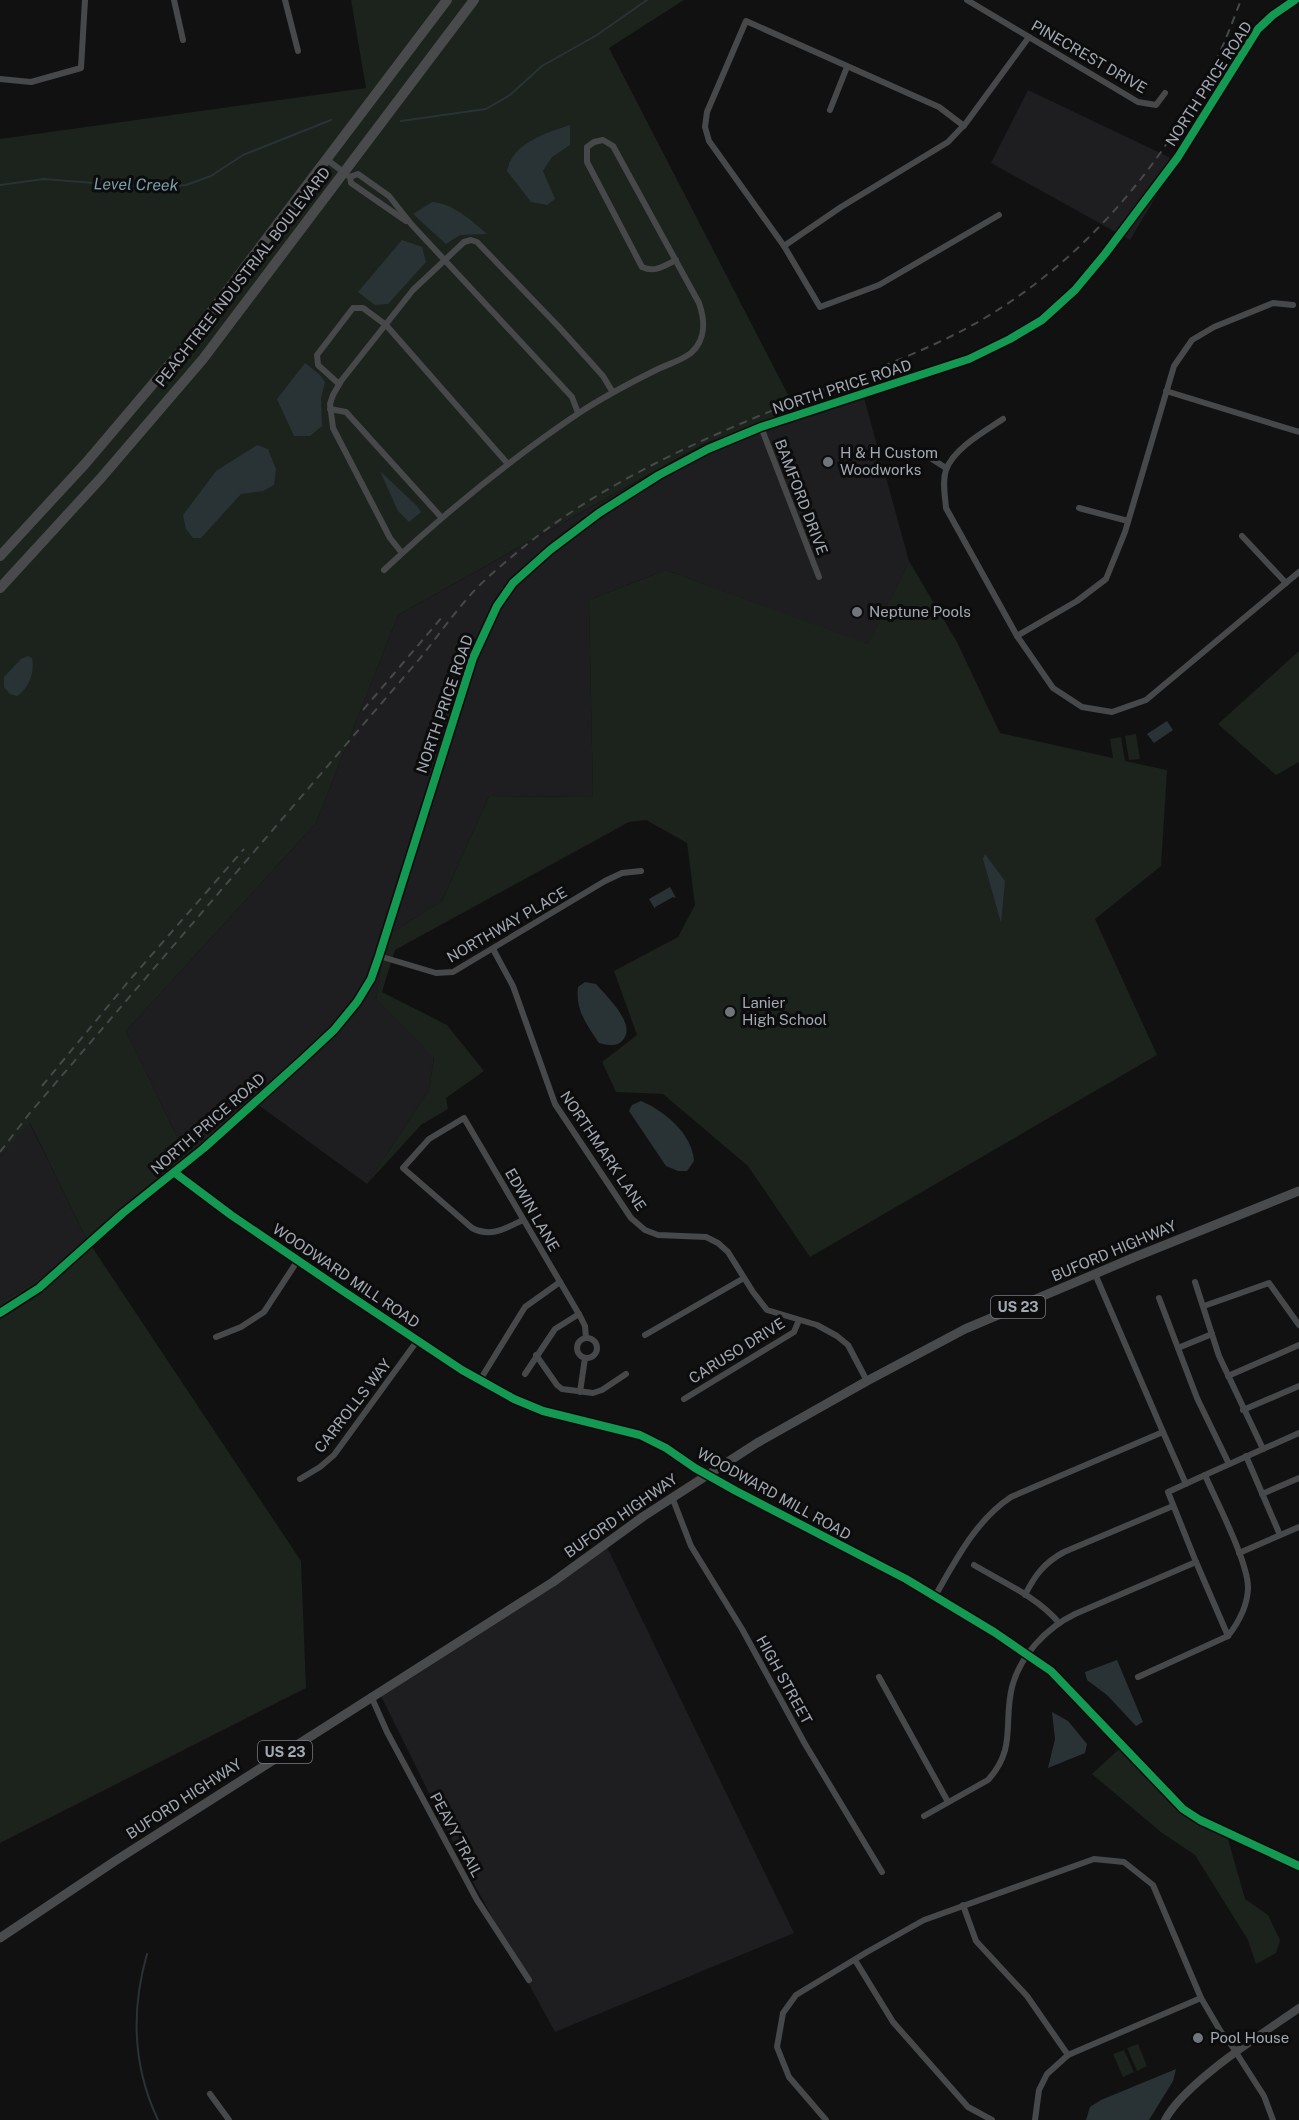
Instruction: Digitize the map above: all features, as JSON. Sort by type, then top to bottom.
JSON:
[{"type":"highway","name":"PEACHTREE INDUSTRIAL BOULEVARD","points":[[0,556],[84,464],[186,345],[447,0]]},
{"type":"highway","name":"PEACHTREE INDUSTRIAL BOULEVARD","points":[[0,588],[101,478],[203,358],[347,174],[474,0]]},
{"type":"main road","name":"BUFORD HIGHWAY","points":[[0,1938],[371,1696],[553,1582],[672,1497],[757,1443],[965,1329],[1299,1191]]},
{"type":"street","points":[[0,79],[32,82],[81,68],[85,0]]},
{"type":"street","points":[[174,0],[183,40]]},
{"type":"street","points":[[285,0],[298,51]]},
{"type":"street","name":"PINECREST DRIVE","points":[[967,0],[1138,102],[1156,105],[1165,93]]},
{"type":"street","name":"NORTH PRICE ROAD","points":[[0,1313],[39,1288],[123,1213],[175,1173],[249,1109],[334,1030],[357,1002],[367,987],[379,956],[473,658],[497,606],[513,583],[558,544],[599,513],[708,448],[761,427],[969,359],[1042,320],[1075,290],[1106,254],[1178,157],[1258,29],[1295,0]]},
{"type":"street","points":[[964,126],[939,107],[746,21],[707,112],[705,127],[709,141],[784,246],[820,307],[879,285],[999,215]]},
{"type":"street","points":[[784,246],[841,207],[948,142],[964,126],[1029,37]]},
{"type":"street","points":[[830,110],[847,67]]},
{"type":"street","points":[[384,570],[441,517],[578,413],[612,391],[690,353],[701,340],[704,316],[699,303],[676,260],[613,146],[603,140],[587,147],[587,162],[642,267],[651,271],[676,260]]},
{"type":"street","points":[[326,159],[347,174],[351,183],[412,225]]},
{"type":"street","points":[[347,174],[358,174],[389,196],[412,225],[572,397],[578,413]]},
{"type":"street","points":[[402,553],[390,538],[333,428],[330,409],[333,395],[339,384],[413,290],[464,242],[471,240],[477,242],[558,326],[603,376],[612,391]]},
{"type":"street","points":[[1017,636],[1077,601],[1106,579],[1128,521],[1174,366],[1192,340],[1214,327],[1273,303],[1293,305]]},
{"type":"street","points":[[339,384],[318,365],[317,355],[353,308],[363,308],[386,325],[508,464]]},
{"type":"street","points":[[1166,391],[1299,432]]},
{"type":"street","points":[[330,409],[346,412],[441,517]]},
{"type":"street","points":[[1003,419],[966,444],[946,468],[944,485],[946,508],[1017,636],[1053,688],[1082,707],[1112,711],[1146,700],[1299,572]]},
{"type":"street","name":"BAMFORD DRIVE","points":[[761,427],[819,577]]},
{"type":"street","points":[[921,452],[946,468]]},
{"type":"street","points":[[1079,508],[1128,521]]},
{"type":"street","points":[[1242,536],[1286,584]]},
{"type":"street","name":"NORTHWAY PLACE","points":[[379,956],[436,973],[453,972],[605,881],[622,873],[641,871]]},
{"type":"street","name":"NORTHMARK LANE","points":[[493,949],[513,986],[555,1104],[631,1218],[645,1230],[657,1235],[706,1237],[718,1243],[728,1252],[753,1292],[768,1310],[817,1325],[848,1345],[867,1381]]},
{"type":"street","name":"EDWIN LANE","points":[[523,1220],[496,1232],[479,1232],[403,1168],[429,1139],[464,1118],[579,1314],[585,1326],[586,1338]]},
{"type":"street","name":"WOODWARD MILL ROAD","points":[[175,1173],[231,1215],[417,1341],[514,1400],[543,1411],[640,1435],[666,1448],[707,1475],[935,1596],[1052,1671],[1184,1809],[1200,1820],[1299,1866]]},
{"type":"street","points":[[216,1337],[242,1328],[264,1312],[298,1260]]},
{"type":"street","points":[[1095,1274],[1186,1484]]},
{"type":"street","points":[[645,1335],[744,1278]]},
{"type":"street","points":[[480,1380],[525,1307],[560,1282]]},
{"type":"street","points":[[1195,1282],[1228,1376],[1263,1449]]},
{"type":"street","points":[[1204,1306],[1269,1284],[1299,1324]]},
{"type":"street","points":[[1159,1298],[1197,1398],[1229,1464]]},
{"type":"street","points":[[525,1374],[555,1329],[579,1314]]},
{"type":"street","name":"CARUSO DRIVE","points":[[684,1399],[794,1332],[799,1320]]},
{"type":"street","points":[[1178,1347],[1212,1334]]},
{"type":"street","name":"EDWIN LANE","points":[[586,1338],[593,1340],[597,1347],[593,1356],[585,1358],[579,1353],[577,1347],[580,1341],[586,1338]]},
{"type":"street","name":"CARROLLS WAY","points":[[300,1479],[334,1455],[417,1341]]},
{"type":"street","points":[[1228,1376],[1299,1345]]},
{"type":"street","points":[[536,1355],[557,1386],[562,1389],[593,1393],[602,1390],[626,1374]]},
{"type":"street","name":"EDWIN LANE","points":[[580,1392],[585,1358]]},
{"type":"street","points":[[1243,1410],[1299,1386]]},
{"type":"street","points":[[935,1596],[962,1550],[997,1506],[1011,1497],[1163,1432]]},
{"type":"street","points":[[1228,1635],[1168,1492],[1299,1432]]},
{"type":"street","points":[[1246,1456],[1280,1535]]},
{"type":"street","points":[[1138,1677],[1228,1635],[1238,1623],[1246,1604],[1248,1587],[1239,1553],[1204,1475]]},
{"type":"street","points":[[1262,1494],[1299,1479]]},
{"type":"street","name":"HIGH STREET","points":[[672,1497],[691,1546],[742,1629],[805,1744],[882,1872]]},
{"type":"street","points":[[1025,1595],[1037,1572],[1050,1559],[1173,1506]]},
{"type":"street","points":[[1239,1553],[1299,1527]]},
{"type":"street","points":[[924,1816],[988,1780],[1000,1764],[1008,1741],[1012,1686],[1028,1655],[1047,1633],[1074,1614],[1196,1562]]},
{"type":"street","points":[[974,1565],[1051,1612],[1059,1623]]},
{"type":"street","points":[[879,1677],[948,1802]]},
{"type":"street","name":"PEAVY TRAIL","points":[[371,1696],[387,1732],[471,1889],[529,1980]]},
{"type":"street","points":[[826,2120],[789,2077],[777,2047],[783,2013],[796,1995],[924,1920],[1094,1859],[1124,1862],[1153,1885],[1201,1998],[1264,2096],[1271,2119]]},
{"type":"street","points":[[963,1905],[976,1941],[1027,1996],[1068,2055]]},
{"type":"street","points":[[855,1960],[893,2022],[968,2107],[993,2120]]},
{"type":"street","points":[[1035,2120],[1039,2090],[1047,2074],[1068,2055],[1201,1998]]},
{"type":"street","points":[[1166,2120],[1187,2092],[1236,2053],[1299,2008]]},
{"type":"street","points":[[210,2094],[229,2120]]},
{"type":"shaded area","points":[[351,0],[684,0],[609,48],[798,414],[705,443],[398,615],[316,823],[126,1031],[189,1162],[90,1244],[301,1561],[306,1688],[0,1843],[0,1301],[18,1292],[89,1244],[30,1123],[0,1157],[0,139],[366,88]]},
{"type":"shaded area","points":[[1028,90],[1177,161],[1130,240],[991,163]]},
{"type":"shaded area","points":[[570,125],[570,145],[552,157],[543,171],[555,199],[547,205],[531,202],[507,171],[510,161],[531,140]]},
{"type":"shaded area","points":[[432,202],[455,209],[487,234],[460,235],[446,244],[413,214]]},
{"type":"shaded area","points":[[402,240],[422,247],[426,262],[388,304],[375,305],[358,292]]},
{"type":"shaded area","points":[[305,363],[325,382],[321,398],[322,426],[310,436],[294,436],[277,399]]},
{"type":"shaded area","points":[[864,398],[909,561],[868,645],[666,570],[589,600],[593,797],[489,796],[442,901],[386,936],[376,999],[434,1056],[429,1090],[367,1184],[257,1104],[189,1162],[126,1031],[316,823],[398,615],[706,443],[798,414]]},
{"type":"shaded area","points":[[257,445],[268,449],[276,469],[274,485],[263,491],[241,494],[201,538],[193,538],[186,529],[183,515],[216,471]]},
{"type":"shaded area","points":[[380,471],[421,512],[409,522],[398,511]]},
{"type":"shaded area","points":[[909,561],[957,642],[1000,733],[1113,758],[1110,739],[1121,737],[1125,761],[1167,770],[1161,866],[1095,919],[1157,1055],[810,1257],[748,1166],[663,1094],[616,1092],[602,1062],[637,1035],[614,971],[678,937],[695,905],[687,843],[646,820],[629,822],[395,950],[382,992],[447,1025],[484,1071],[446,1098],[448,1109],[421,1125],[367,1184],[429,1090],[434,1057],[376,999],[386,936],[442,901],[489,796],[593,797],[589,600],[666,570],[868,644]]},
{"type":"shaded area","points":[[1299,651],[1299,762],[1276,775],[1218,724]]},
{"type":"shaded area","points":[[28,656],[32,658],[33,663],[28,684],[17,696],[10,694],[4,687],[4,677],[21,659]]},
{"type":"shaded area","points":[[1167,721],[1173,730],[1154,743],[1147,734]]},
{"type":"shaded area","points":[[1136,734],[1140,759],[1129,760],[1125,736]]},
{"type":"shaded area","points":[[985,854],[1005,881],[1001,923],[983,859]]},
{"type":"shaded area","points":[[670,887],[676,898],[673,897],[655,909],[649,899]]},
{"type":"shaded area","points":[[585,982],[596,984],[624,1019],[626,1034],[620,1043],[611,1045],[599,1043],[586,1023],[578,1003],[578,987]]},
{"type":"shaded area","points":[[641,1101],[667,1117],[688,1141],[694,1161],[687,1171],[678,1171],[666,1166],[629,1111],[632,1105]]},
{"type":"shaded area","points":[[29,1122],[89,1244],[18,1292],[0,1301],[0,1157]]},
{"type":"shaded area","points":[[605,1543],[794,1933],[555,2032],[473,1882],[379,1692]]},
{"type":"shaded area","points":[[1117,1660],[1143,1722],[1136,1726],[1107,1695],[1087,1680],[1085,1672]]},
{"type":"shaded area","points":[[1052,1712],[1068,1721],[1087,1744],[1085,1753],[1048,1768],[1055,1739]]},
{"type":"shaded area","points":[[1119,1749],[1180,1811],[1228,1839],[1245,1899],[1268,1915],[1280,1940],[1276,1953],[1256,1964],[1248,1940],[1195,1855],[1162,1833],[1092,1774]]},
{"type":"shaded area","points":[[1138,2044],[1147,2066],[1137,2071],[1127,2048]]},
{"type":"shaded area","points":[[1124,2050],[1134,2072],[1123,2077],[1113,2054]]},
{"type":"shaded area","points":[[1176,2069],[1173,2081],[1149,2120],[1086,2120],[1090,2107],[1101,2100]]},
{"type":"waterway","name":"Level Creek","points":[[401,121],[486,109],[510,95],[542,66],[597,35],[647,0]]},
{"type":"waterway","name":"Level Creek","points":[[0,185],[44,179],[155,188],[186,185],[211,176],[243,155],[331,120]]},
{"type":"waterway","points":[[147,1954],[138,1996],[137,2038],[143,2080],[158,2120]]},
{"type":"railway","points":[[0,1152],[29,1114],[422,656],[466,600],[486,580],[558,521],[659,461],[730,428],[940,342],[983,319],[1019,296],[1053,270],[1114,211],[1167,143],[1215,62],[1241,0]]},
{"type":"railway","points":[[363,710],[443,616]]},
{"type":"railway","points":[[42,1086],[128,982],[244,849]]},
{"type":"cycle path","points":[[0,1313],[39,1288],[123,1213],[204,1148],[334,1030],[357,1002],[371,979],[379,956],[473,658],[497,606],[513,583],[550,550],[599,513],[659,475],[708,449],[761,427],[969,359],[1042,320],[1075,290],[1178,157],[1258,29],[1295,0]]},
{"type":"cycle path","points":[[175,1173],[231,1215],[462,1370],[514,1399],[543,1411],[640,1435],[666,1448],[695,1468],[736,1491],[906,1579],[994,1632],[1051,1671],[1183,1809],[1200,1820],[1299,1866]]},
{"type":"place","name":"H & H Custom Woodworks","points":[[828,462]]},
{"type":"place","name":"Neptune Pools","points":[[857,612]]},
{"type":"place","name":"Lanier High School","points":[[730,1012]]},
{"type":"place","name":"Pool House","points":[[1198,2038]]}]
